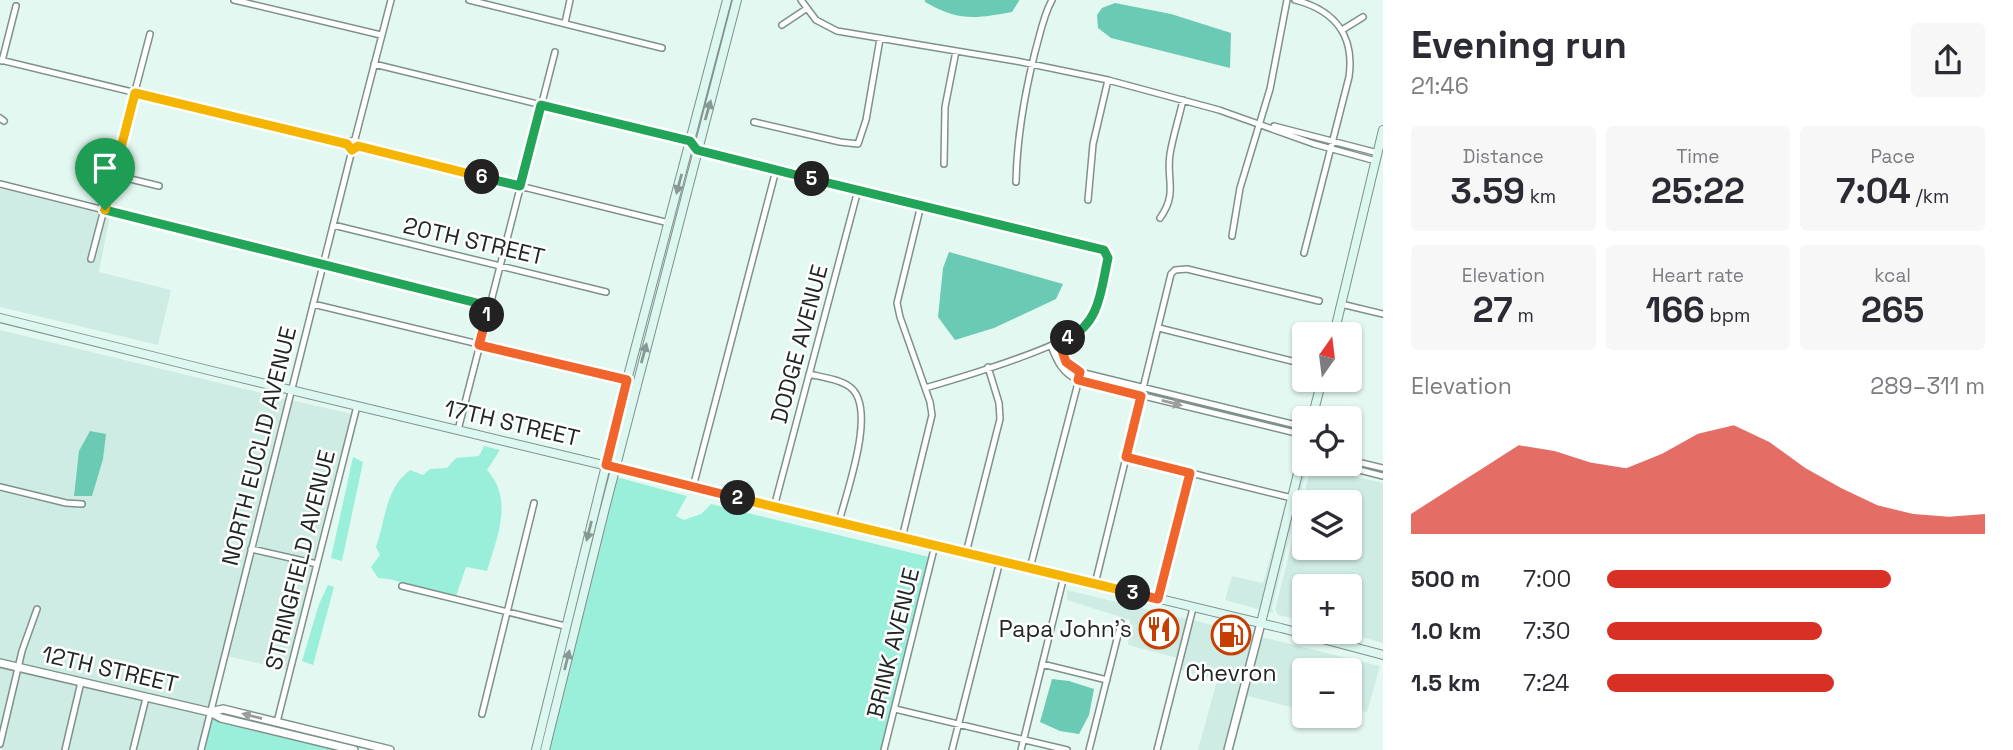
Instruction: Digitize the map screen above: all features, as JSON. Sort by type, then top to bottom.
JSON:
[{"type":"main road","points":[[545,750],[611,466],[627,380],[727,0]]},
{"type":"main road","points":[[536,750],[565,626],[737,0]]},
{"type":"main road","points":[[1337,322],[1383,130]]},
{"type":"main road","name":"17TH STREET","points":[[0,318],[1261,623],[1383,655]]},
{"type":"main road","points":[[1261,623],[1292,498]]},
{"type":"street","points":[[234,0],[381,35]]},
{"type":"street","points":[[355,148],[355,139],[391,0]]},
{"type":"street","points":[[469,0],[662,48]]},
{"type":"street","points":[[565,23],[570,0]]},
{"type":"street","points":[[801,0],[816,20],[832,29],[1033,64],[1108,80],[1264,125],[1329,149],[1376,157]]},
{"type":"street","points":[[1016,182],[1020,121],[1044,19],[1052,0]]},
{"type":"street","points":[[1232,236],[1240,188],[1264,125],[1287,0]]},
{"type":"street","points":[[1295,0],[1320,9],[1342,30],[1348,46],[1350,66],[1304,253]]},
{"type":"street","points":[[16,6],[1,60],[668,223]]},
{"type":"street","points":[[782,25],[806,9]]},
{"type":"street","points":[[1342,30],[1363,17]]},
{"type":"street","points":[[91,260],[150,34]]},
{"type":"street","points":[[754,122],[858,144],[866,120],[880,38]]},
{"type":"street","points":[[944,164],[944,107],[956,51]]},
{"type":"street","points":[[457,429],[555,52]]},
{"type":"street","points":[[374,64],[690,141],[697,150],[1104,250],[1108,254],[1092,319],[1079,333],[1051,346],[925,388]]},
{"type":"street","points":[[1088,200],[1093,144],[1108,80]]},
{"type":"street","points":[[1160,218],[1167,209],[1172,193],[1170,154],[1183,100]]},
{"type":"street","points":[[1264,125],[1332,141],[1376,157]]},
{"type":"street","points":[[347,144],[355,139]]},
{"type":"street","name":"NORTH EUCLID AVENUE","points":[[201,750],[323,264],[355,148]]},
{"type":"street","points":[[693,487],[776,170]]},
{"type":"street","points":[[114,175],[159,186]]},
{"type":"street","points":[[0,184],[489,306]]},
{"type":"street","name":"DODGE AVENUE","points":[[774,507],[858,190]]},
{"type":"street","points":[[902,538],[931,422],[931,407],[897,303],[921,205]]},
{"type":"street","name":"20TH STREET","points":[[333,225],[606,292]]},
{"type":"street","points":[[1095,584],[1171,274],[1180,268],[1319,302]]},
{"type":"street","points":[[313,304],[627,380]]},
{"type":"street","points":[[1341,304],[1383,314]]},
{"type":"street","points":[[1159,328],[1292,361]]},
{"type":"street","points":[[1059,342],[1066,362],[1080,372],[1292,424]]},
{"type":"street","points":[[1051,346],[1059,365],[1078,380],[1292,432]]},
{"type":"street","points":[[966,553],[1000,419],[999,403],[988,367]]},
{"type":"street","points":[[1030,568],[1080,372]]},
{"type":"street","points":[[809,374],[849,386],[857,394],[861,410],[861,435],[839,522]]},
{"type":"street","name":"STRINGFIELD AVENUE","points":[[276,722],[357,406]]},
{"type":"street","points":[[1126,457],[1292,498]]},
{"type":"street","points":[[1362,463],[1383,468]]},
{"type":"street","points":[[1362,471],[1383,476]]},
{"type":"street","points":[[1158,599],[1190,473]]},
{"type":"street","points":[[0,487],[66,503],[82,504]]},
{"type":"street","points":[[482,714],[534,503]]},
{"type":"street","name":"BRINK AVENUE","points":[[884,750],[935,545]]},
{"type":"street","points":[[251,549],[317,564]]},
{"type":"street","points":[[953,750],[1000,561]]},
{"type":"street","points":[[1021,750],[1063,576]]},
{"type":"street","points":[[402,586],[565,626]]},
{"type":"street","points":[[0,744],[18,668],[37,608]]},
{"type":"street","points":[[1157,750],[1193,608]]},
{"type":"street","points":[[1089,750],[1121,623]]},
{"type":"street","points":[[1228,750],[1261,623]]},
{"type":"street","name":"12TH STREET","points":[[0,663],[210,712],[221,718],[354,750]]},
{"type":"street","points":[[1042,664],[1107,680]]},
{"type":"street","points":[[65,750],[80,682]]},
{"type":"street","points":[[133,750],[146,698]]},
{"type":"street","name":"12TH STREET","points":[[210,712],[223,709],[390,750]]},
{"type":"street","points":[[895,709],[1067,750]]},
{"type":"shaded area","points":[[925,0],[1019,1],[1012,12],[967,17],[947,13]]},
{"type":"shaded area","points":[[1115,3],[1171,14],[1231,33],[1230,68],[1111,38],[1098,28],[1097,15],[1102,8]]},
{"type":"shaded area","points":[[0,188],[101,213],[88,261],[93,263],[107,214],[110,215],[99,272],[171,290],[158,345],[0,307]]},
{"type":"shaded area","points":[[949,252],[1063,284],[1056,299],[994,328],[955,340],[938,317],[943,268]]},
{"type":"shaded area","points":[[0,330],[286,399],[208,708],[21,665],[41,607],[36,605],[16,664],[0,660],[0,491],[65,507],[84,507],[85,501],[66,500],[0,484]]},
{"type":"shaded area","points":[[291,400],[352,414],[315,561],[255,547]]},
{"type":"shaded area","points":[[90,431],[106,434],[103,459],[92,496],[74,496],[79,451]]},
{"type":"shaded area","points":[[484,446],[500,450],[487,470],[500,493],[502,506],[499,532],[487,571],[466,567],[456,596],[378,578],[371,567],[380,555],[376,547],[387,505],[402,478],[410,470],[423,475],[430,469],[447,468],[456,458],[479,456]]},
{"type":"shaded area","points":[[353,457],[363,462],[342,561],[331,558]]},
{"type":"shaded area","points":[[1301,476],[1305,476],[1301,490],[1297,490]]},
{"type":"shaded area","points":[[1308,476],[1353,476],[1383,483],[1383,643],[1362,637],[1362,574],[1292,574],[1292,618],[1278,615],[1275,610],[1292,542],[1292,560],[1362,560],[1362,490],[1305,490]]},
{"type":"shaded area","points":[[616,477],[687,496],[676,516],[684,520],[701,514],[711,504],[929,557],[881,750],[548,750]]},
{"type":"shaded area","points":[[1286,500],[1261,610],[1225,600],[1232,576],[1263,583]]},
{"type":"shaded area","points":[[1292,512],[1292,528],[1272,607],[1273,613],[1267,611]]},
{"type":"shaded area","points":[[253,553],[313,567],[287,670],[227,656]]},
{"type":"shaded area","points":[[328,585],[334,587],[313,665],[302,661],[319,604]]},
{"type":"shaded area","points":[[1067,590],[1187,619],[1178,658],[1128,645],[1130,620],[1067,600]]},
{"type":"shaded area","points":[[1193,620],[1256,636],[1225,750],[1198,750],[1217,681],[1181,670]]},
{"type":"shaded area","points":[[1262,637],[1347,658],[1292,658],[1292,707],[1248,696],[1231,750]]},
{"type":"shaded area","points":[[1362,662],[1380,666],[1367,712],[1362,711]]},
{"type":"shaded area","points":[[0,667],[14,670],[0,732]]},
{"type":"shaded area","points":[[20,671],[77,685],[62,750],[2,750]]},
{"type":"shaded area","points":[[1052,679],[1094,689],[1089,715],[1079,734],[1060,731],[1040,722]]},
{"type":"shaded area","points":[[83,686],[143,700],[130,750],[68,750]]},
{"type":"shaded area","points":[[148,701],[207,714],[198,750],[136,750]]},
{"type":"shaded area","points":[[212,717],[341,750],[204,750]]},
{"type":"place","name":"Papa John's","points":[[1159,629]]},
{"type":"place","name":"Chevron","points":[[1231,635]]},
{"type":"route","points":[[135,93],[347,144],[352,150],[358,146],[520,186],[541,105],[690,141],[697,150],[1104,250],[1108,258],[1094,316],[1083,330],[1059,342],[1066,362],[1080,372],[1078,380],[1141,396],[1126,457],[1190,473],[1158,599],[606,465],[627,380],[479,345],[489,306],[105,210],[135,93]]}]
